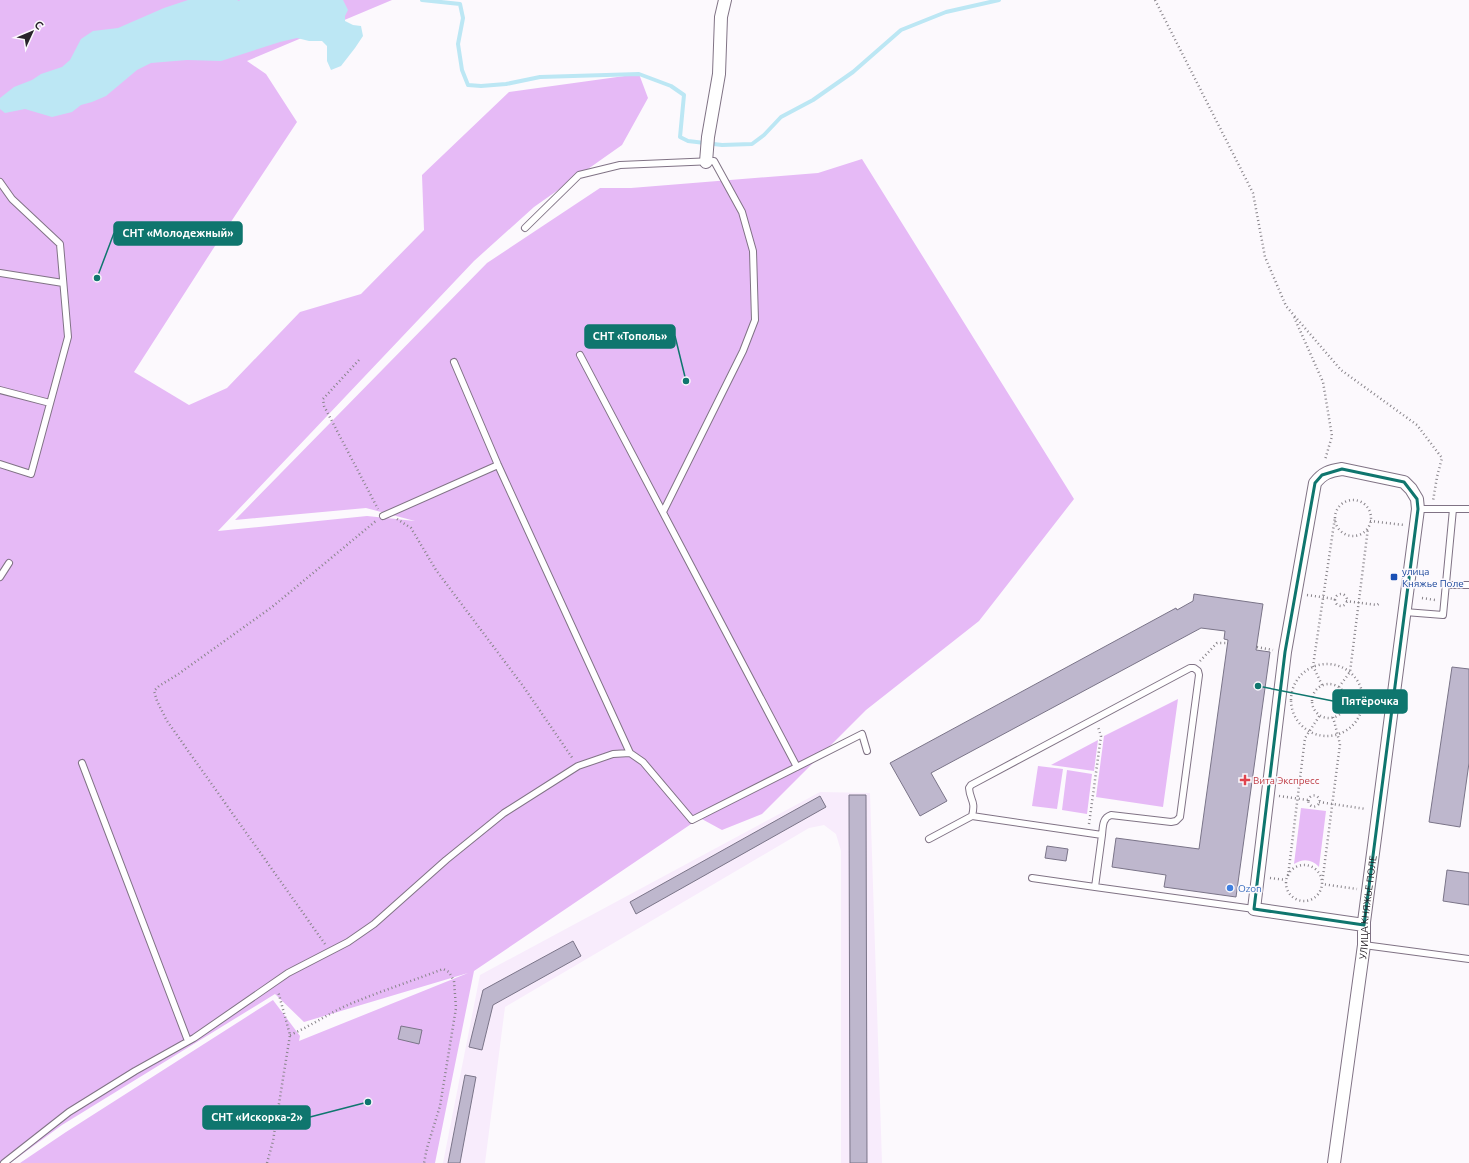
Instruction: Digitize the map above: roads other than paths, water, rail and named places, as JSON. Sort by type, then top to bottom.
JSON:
[{"type":"street","points":[[707,157],[708,137],[719,74],[721,17],[725,0]]},
{"type":"street","points":[[1364,925],[1254,909],[1285,652],[1315,483],[1322,475],[1342,469],[1404,482],[1417,499],[1418,509]]},
{"type":"street","name":"УЛИЦА КНЯЖЬЕ ПОЛЕ","points":[[1334,1163],[1364,945],[1364,925],[1368,891],[1418,509]]},
{"type":"lane","points":[[525,228],[579,175],[620,165],[707,157],[714,161],[742,212],[753,251],[755,320],[743,352],[663,512]]},
{"type":"lane","points":[[0,182],[12,199],[60,244],[68,337],[31,474],[0,464]]},
{"type":"lane","points":[[0,273],[63,283]]},
{"type":"lane","points":[[580,355],[797,767]]},
{"type":"lane","points":[[454,362],[498,465],[630,753],[643,762],[692,820],[862,734],[867,751]]},
{"type":"lane","points":[[0,390],[50,403]]},
{"type":"lane","points":[[382,516],[498,465]]},
{"type":"lane","points":[[1418,509],[1469,509]]},
{"type":"lane","points":[[1404,612],[1443,615],[1453,509]]},
{"type":"lane","points":[[0,577],[9,563]]},
{"type":"lane","points":[[1446,585],[1469,586]]},
{"type":"lane","points":[[972,816],[974,804],[969,788],[972,785],[1190,668],[1194,668],[1198,671],[1199,675],[1180,817],[1176,821],[1171,822],[1111,815],[1107,816],[1104,820],[1095,887]]},
{"type":"lane","points":[[4,1163],[69,1112],[135,1070],[188,1041],[288,973],[348,942],[374,924],[446,860],[504,814],[578,766],[613,754],[630,753]]},
{"type":"lane","points":[[82,764],[188,1041]]},
{"type":"lane","points":[[929,839],[972,816],[1102,835]]},
{"type":"lane","points":[[1032,878],[1254,909]]},
{"type":"lane","points":[[1364,945],[1469,959]]},
{"type":"water","points":[[188,0],[343,0],[348,10],[345,16],[345,21],[353,25],[361,26],[363,36],[341,66],[331,70],[327,61],[327,46],[322,41],[309,41],[297,38],[221,61],[187,60],[151,63],[137,70],[106,96],[81,105],[72,112],[52,117],[25,109],[5,113],[0,109],[0,98],[14,87],[32,80],[41,74],[62,67],[70,60],[81,39],[93,31],[118,28],[164,8]]},
{"type":"waterway","points":[[422,0],[460,4],[463,18],[458,44],[462,70],[468,85],[481,86],[506,84],[540,77],[639,74],[671,86],[684,95],[680,137],[688,141],[722,145],[752,144],[764,135],[781,117],[813,100],[853,72],[901,30],[946,12],[999,0]]},
{"type":"place","name":"СНТ «Молодежный»","points":[[97,278]]},
{"type":"place","name":"СНТ «Тополь»","points":[[686,381]]},
{"type":"place","name":"улица Княжье Поле","points":[[1394,577]]},
{"type":"place","name":"Пятёрочка","points":[[1258,686]]},
{"type":"place","name":"Вита Экспресс","points":[[1245,780]]},
{"type":"place","name":"Ozon","points":[[1230,888]]},
{"type":"place","name":"СНТ «Искорка-2»","points":[[368,1102]]}]
